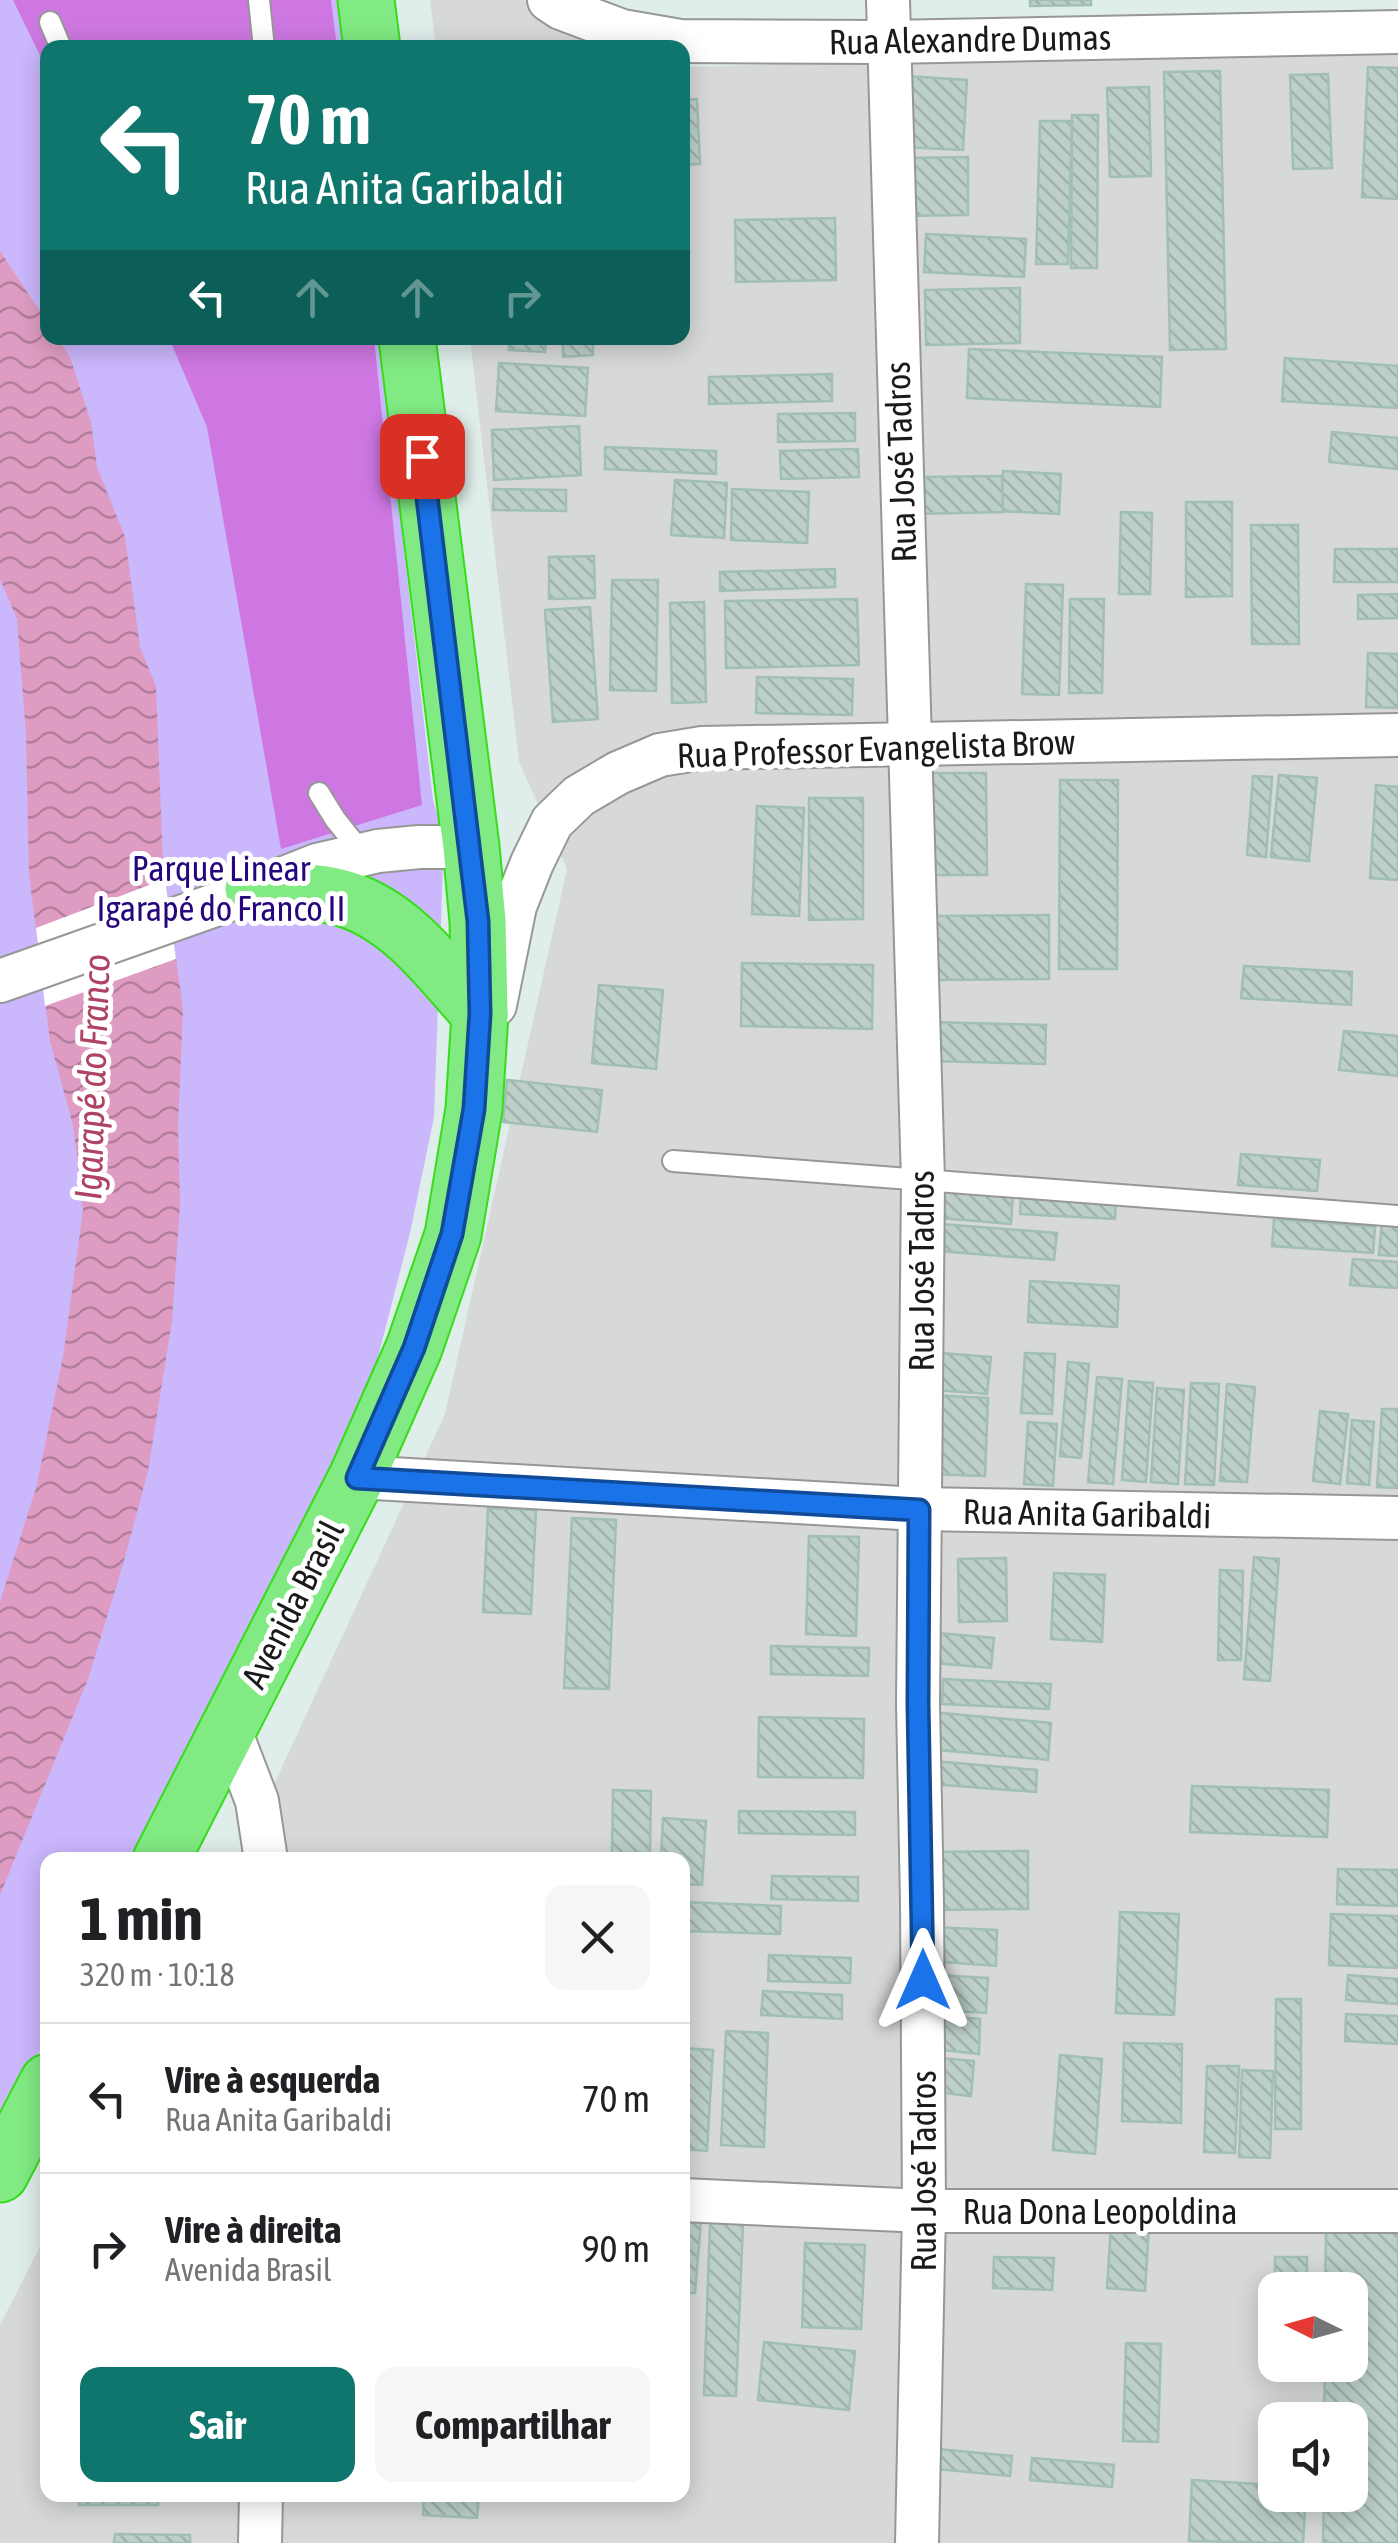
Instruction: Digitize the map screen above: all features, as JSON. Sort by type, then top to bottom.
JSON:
[{"type":"highway","points":[[366,0],[371,40]]},
{"type":"highway","name":"Avenida Brasil","points":[[165,1852],[357,1478],[414,1348],[452,1234],[474,1109],[480,1014],[478,921],[408,345]]},
{"type":"highway","points":[[241,894],[344,898],[380,914],[411,939],[480,1014]]},
{"type":"highway","points":[[0,2174],[40,2097]]},
{"type":"street","name":"Rua Alexandre Dumas","points":[[549,0],[560,8],[622,31],[669,40]]},
{"type":"street","name":"Rua Alexandre Dumas","points":[[690,41],[888,21],[1398,32]]},
{"type":"street","name":"Rua José Tadros","points":[[888,21],[923,1180],[918,1704],[924,2212],[917,2543]]},
{"type":"street","name":"Rua Professor Evangelista Brow","points":[[474,1109],[515,906],[552,822],[579,796],[660,755],[702,748],[1398,735]]},
{"type":"street","points":[[0,981],[318,864],[419,847],[471,847]]},
{"type":"street","name":"Rua Anita Garibaldi","points":[[357,1478],[919,1510],[1398,1518]]},
{"type":"street","points":[[229,1728],[257,1801],[265,1852]]},
{"type":"street","name":"Rua Dona Leopoldina","points":[[690,2200],[924,2212],[1398,2211]]},
{"type":"street","points":[[260,2543],[261,2502]]},
{"type":"lane","points":[[259,0],[263,40]]},
{"type":"lane","points":[[50,22],[58,40]]},
{"type":"lane","points":[[319,793],[363,854]]},
{"type":"lane","points":[[673,1161],[1398,1216]]},
{"type":"shaded area","points":[[13,0],[331,0],[336,40],[40,40],[40,56]]},
{"type":"shaded area","points":[[430,0],[524,0],[593,40],[435,40]]},
{"type":"shaded area","points":[[1398,53],[1398,2543],[0,2543],[0,2325],[40,2247],[40,2502],[690,2502],[690,1852],[243,1852],[445,1414],[567,869],[519,762],[471,345],[690,345],[690,67]]},
{"type":"shaded area","points":[[172,345],[375,345],[422,805],[281,849],[207,427]]},
{"type":"green space","name":"Parque Linear Igarapé do Franco II","points":[[0,0],[338,0],[343,40],[40,40],[40,345],[385,345],[433,800],[444,837],[434,1117],[410,1233],[356,1442],[138,1852],[40,1852],[40,2050],[0,2132]]},
{"type":"water","name":"Igarapé do Franco","points":[[0,251],[40,311],[40,345],[62,345],[70,357],[91,422],[97,467],[125,537],[140,647],[156,686],[163,863],[183,1010],[178,1125],[180,1205],[172,1321],[148,1471],[88,1679],[0,1895],[0,1602],[36,1488],[63,1357],[83,1210],[73,1125],[50,1041],[29,874],[26,734],[17,619],[0,579]]},
{"type":"pier","points":[[165,879],[176,959],[45,1006],[36,928]]},
{"type":"building","points":[[1030,0],[1091,0],[1091,5],[1030,6]]},
{"type":"building","points":[[1368,67],[1398,68],[1398,199],[1362,197]]},
{"type":"building","points":[[1220,71],[1226,349],[1170,350],[1164,72]]},
{"type":"building","points":[[1328,74],[1332,168],[1293,169],[1290,75]]},
{"type":"building","points":[[906,76],[967,80],[963,150],[902,147]]},
{"type":"building","points":[[1149,87],[1151,176],[1110,177],[1107,88]]},
{"type":"building","points":[[690,99],[697,99],[700,164],[690,165]]},
{"type":"building","points":[[1072,115],[1098,115],[1097,268],[1071,268]]},
{"type":"building","points":[[1040,121],[1072,121],[1068,264],[1036,264]]},
{"type":"building","points":[[968,157],[968,215],[902,216],[901,158]]},
{"type":"building","points":[[835,218],[836,280],[736,282],[735,220]]},
{"type":"building","points":[[926,234],[1026,239],[1024,277],[924,272]]},
{"type":"building","points":[[1020,288],[1020,343],[926,345],[925,290]]},
{"type":"building","points":[[509,345],[546,345],[545,352],[509,350]]},
{"type":"building","points":[[563,345],[593,345],[593,355],[563,357]]},
{"type":"building","points":[[969,349],[1162,357],[1160,407],[967,398]]},
{"type":"building","points":[[1285,358],[1398,366],[1398,408],[1282,401]]},
{"type":"building","points":[[499,363],[588,368],[585,416],[496,411]]},
{"type":"building","points":[[832,374],[832,401],[709,404],[709,377]]},
{"type":"building","points":[[855,413],[855,441],[778,442],[778,414]]},
{"type":"building","points":[[579,426],[581,475],[494,480],[492,430]]},
{"type":"building","points":[[1332,432],[1398,438],[1398,469],[1329,462]]},
{"type":"building","points":[[605,447],[716,451],[716,474],[605,469]]},
{"type":"building","points":[[858,449],[859,477],[781,479],[780,451]]},
{"type":"building","points":[[1003,471],[1061,474],[1059,514],[1001,511]]},
{"type":"building","points":[[1002,476],[1003,512],[917,514],[916,477]]},
{"type":"building","points":[[675,480],[727,483],[724,538],[671,535]]},
{"type":"building","points":[[494,489],[566,490],[566,511],[493,510]]},
{"type":"building","points":[[732,489],[809,492],[807,543],[731,540]]},
{"type":"building","points":[[1186,502],[1232,502],[1232,596],[1186,597]]},
{"type":"building","points":[[1121,512],[1152,513],[1150,594],[1119,594]]},
{"type":"building","points":[[1251,525],[1298,525],[1299,644],[1252,644]]},
{"type":"building","points":[[1335,549],[1398,549],[1398,582],[1334,582]]},
{"type":"building","points":[[594,556],[595,598],[549,599],[549,557]]},
{"type":"building","points":[[835,569],[835,587],[720,591],[720,572]]},
{"type":"building","points":[[612,580],[658,580],[656,691],[610,690]]},
{"type":"building","points":[[1026,584],[1063,585],[1059,695],[1022,694]]},
{"type":"building","points":[[1398,594],[1398,618],[1358,619],[1358,595]]},
{"type":"building","points":[[857,599],[859,665],[726,668],[725,601]]},
{"type":"building","points":[[1070,599],[1104,599],[1102,693],[1069,693]]},
{"type":"building","points":[[704,602],[706,702],[672,703],[670,603]]},
{"type":"building","points":[[590,607],[598,719],[553,722],[545,610]]},
{"type":"building","points":[[1368,653],[1398,654],[1398,708],[1366,707]]},
{"type":"building","points":[[757,677],[853,679],[852,715],[756,713]]},
{"type":"building","points":[[924,773],[986,773],[987,875],[925,875]]},
{"type":"building","points":[[1279,775],[1317,778],[1309,861],[1271,857]]},
{"type":"building","points":[[1253,776],[1272,777],[1266,857],[1247,855]]},
{"type":"building","points":[[1060,780],[1118,780],[1117,969],[1059,969]]},
{"type":"building","points":[[1376,785],[1398,787],[1398,880],[1370,878]]},
{"type":"building","points":[[809,798],[863,798],[863,919],[809,920]]},
{"type":"building","points":[[757,806],[804,808],[799,916],[752,914]]},
{"type":"building","points":[[1049,915],[1049,979],[933,980],[933,916]]},
{"type":"building","points":[[742,963],[873,965],[872,1029],[741,1026]]},
{"type":"building","points":[[1244,966],[1352,972],[1351,1005],[1241,998]]},
{"type":"building","points":[[599,985],[663,990],[656,1069],[592,1063]]},
{"type":"building","points":[[929,1022],[1046,1025],[1045,1064],[928,1061]]},
{"type":"building","points":[[1344,1031],[1398,1036],[1398,1076],[1339,1070]]},
{"type":"building","points":[[507,1080],[602,1090],[597,1132],[503,1122]]},
{"type":"building","points":[[1241,1154],[1320,1160],[1317,1191],[1238,1185]]},
{"type":"building","points":[[942,1186],[1013,1192],[1011,1224],[940,1218]]},
{"type":"building","points":[[1021,1192],[1116,1197],[1115,1219],[1020,1214]]},
{"type":"building","points":[[1274,1219],[1375,1227],[1373,1253],[1272,1246]]},
{"type":"building","points":[[1382,1221],[1398,1222],[1398,1256],[1379,1255]]},
{"type":"building","points":[[940,1224],[1057,1233],[1054,1260],[938,1251]]},
{"type":"building","points":[[1353,1259],[1398,1262],[1398,1288],[1350,1285]]},
{"type":"building","points":[[1030,1281],[1119,1286],[1117,1327],[1028,1322]]},
{"type":"building","points":[[927,1352],[991,1357],[987,1394],[924,1389]]},
{"type":"building","points":[[1025,1353],[1055,1354],[1052,1414],[1021,1413]]},
{"type":"building","points":[[1068,1362],[1089,1364],[1081,1458],[1060,1456]]},
{"type":"building","points":[[1097,1377],[1122,1379],[1113,1484],[1088,1482]]},
{"type":"building","points":[[1129,1381],[1153,1383],[1146,1482],[1122,1480]]},
{"type":"building","points":[[1191,1383],[1219,1384],[1214,1485],[1185,1484]]},
{"type":"building","points":[[1227,1384],[1255,1387],[1247,1482],[1220,1481]]},
{"type":"building","points":[[1157,1388],[1184,1390],[1178,1484],[1151,1482]]},
{"type":"building","points":[[928,1395],[988,1398],[985,1476],[925,1474]]},
{"type":"building","points":[[1382,1409],[1398,1409],[1398,1488],[1377,1487]]},
{"type":"building","points":[[1320,1411],[1348,1414],[1340,1484],[1313,1481]]},
{"type":"building","points":[[1352,1420],[1374,1422],[1369,1485],[1347,1483]]},
{"type":"building","points":[[1028,1422],[1057,1424],[1053,1486],[1024,1484]]},
{"type":"building","points":[[488,1508],[536,1510],[531,1614],[483,1612]]},
{"type":"building","points":[[572,1518],[616,1520],[609,1689],[564,1688]]},
{"type":"building","points":[[809,1536],[859,1537],[856,1636],[806,1634]]},
{"type":"building","points":[[1254,1557],[1279,1559],[1270,1681],[1244,1679]]},
{"type":"building","points":[[1006,1558],[1007,1621],[959,1622],[958,1559]]},
{"type":"building","points":[[1220,1570],[1243,1571],[1241,1660],[1218,1660]]},
{"type":"building","points":[[1054,1573],[1105,1575],[1102,1642],[1051,1639]]},
{"type":"building","points":[[926,1632],[994,1638],[991,1668],[923,1662]]},
{"type":"building","points":[[771,1646],[869,1648],[868,1676],[771,1674]]},
{"type":"building","points":[[943,1679],[1051,1684],[1049,1709],[942,1704]]},
{"type":"building","points":[[931,1712],[1051,1723],[1048,1760],[928,1749]]},
{"type":"building","points":[[759,1717],[864,1719],[863,1778],[758,1777]]},
{"type":"building","points":[[933,1761],[1037,1770],[1036,1792],[931,1784]]},
{"type":"building","points":[[1192,1786],[1329,1790],[1327,1837],[1190,1832]]},
{"type":"building","points":[[613,1790],[651,1791],[650,1852],[612,1852]]},
{"type":"building","points":[[739,1811],[855,1812],[855,1835],[739,1833]]},
{"type":"building","points":[[663,1818],[706,1821],[702,1885],[690,1884],[690,1852],[661,1852]]},
{"type":"building","points":[[1028,1851],[1028,1909],[932,1910],[932,1852]]},
{"type":"building","points":[[1338,1869],[1398,1870],[1398,1906],[1337,1904]]},
{"type":"building","points":[[772,1876],[858,1877],[858,1901],[771,1899]]},
{"type":"building","points":[[690,1902],[781,1906],[780,1934],[690,1931]]},
{"type":"building","points":[[1120,1912],[1179,1914],[1174,2015],[1116,2013]]},
{"type":"building","points":[[1331,1914],[1398,1916],[1398,1968],[1329,1965]]},
{"type":"building","points":[[932,1927],[997,1930],[996,1966],[930,1961]]},
{"type":"building","points":[[769,1955],[851,1958],[850,1983],[768,1981]]},
{"type":"building","points":[[922,1974],[988,1978],[986,2013],[920,2009]]},
{"type":"building","points":[[1348,1975],[1398,1979],[1398,2004],[1346,2000]]},
{"type":"building","points":[[763,1991],[842,1995],[842,2019],[761,2015]]},
{"type":"building","points":[[1276,1999],[1301,1999],[1301,2129],[1275,2129]]},
{"type":"building","points":[[924,2014],[980,2019],[979,2054],[924,2048]]},
{"type":"building","points":[[1346,2014],[1398,2016],[1398,2044],[1345,2041]]},
{"type":"building","points":[[726,2031],[768,2033],[764,2147],[721,2145]]},
{"type":"building","points":[[1124,2043],[1182,2044],[1181,2123],[1122,2121]]},
{"type":"building","points":[[690,2048],[713,2050],[707,2151],[690,2150]]},
{"type":"building","points":[[1060,2055],[1102,2059],[1095,2154],[1053,2150]]},
{"type":"building","points":[[917,2056],[974,2061],[971,2096],[917,2090]]},
{"type":"building","points":[[1207,2066],[1239,2066],[1235,2153],[1204,2152]]},
{"type":"building","points":[[1242,2070],[1273,2071],[1270,2158],[1239,2157]]},
{"type":"building","points":[[690,2220],[701,2221],[695,2293],[690,2293]]},
{"type":"building","points":[[710,2222],[743,2223],[736,2396],[704,2395]]},
{"type":"building","points":[[1111,2226],[1149,2227],[1145,2291],[1107,2288]]},
{"type":"building","points":[[1326,2232],[1398,2233],[1398,2543],[1323,2543],[1324,2512],[1368,2512],[1368,2402],[1324,2402],[1325,2382],[1368,2382],[1368,2272],[1325,2272]]},
{"type":"building","points":[[805,2243],[865,2245],[861,2329],[802,2327]]},
{"type":"building","points":[[994,2257],[1054,2258],[1052,2290],[993,2288]]},
{"type":"building","points":[[1275,2257],[1307,2257],[1307,2272],[1275,2272]]},
{"type":"building","points":[[764,2342],[855,2351],[849,2410],[758,2400]]},
{"type":"building","points":[[1126,2343],[1161,2344],[1158,2442],[1123,2441]]},
{"type":"building","points":[[938,2449],[1012,2456],[1010,2476],[935,2469]]},
{"type":"building","points":[[1032,2458],[1114,2465],[1112,2487],[1030,2480]]},
{"type":"building","points":[[1192,2480],[1258,2484],[1258,2512],[1305,2512],[1303,2543],[1189,2541]]},
{"type":"building","points":[[79,2502],[158,2502],[158,2505]]},
{"type":"building","points":[[424,2502],[478,2502],[477,2518],[423,2515]]},
{"type":"building","points":[[115,2534],[190,2535],[190,2543],[114,2543]]},
{"type":"route","points":[[422,456],[478,921],[480,1014],[474,1109],[452,1234],[414,1348],[357,1478],[919,1510],[923,1980]]}]
